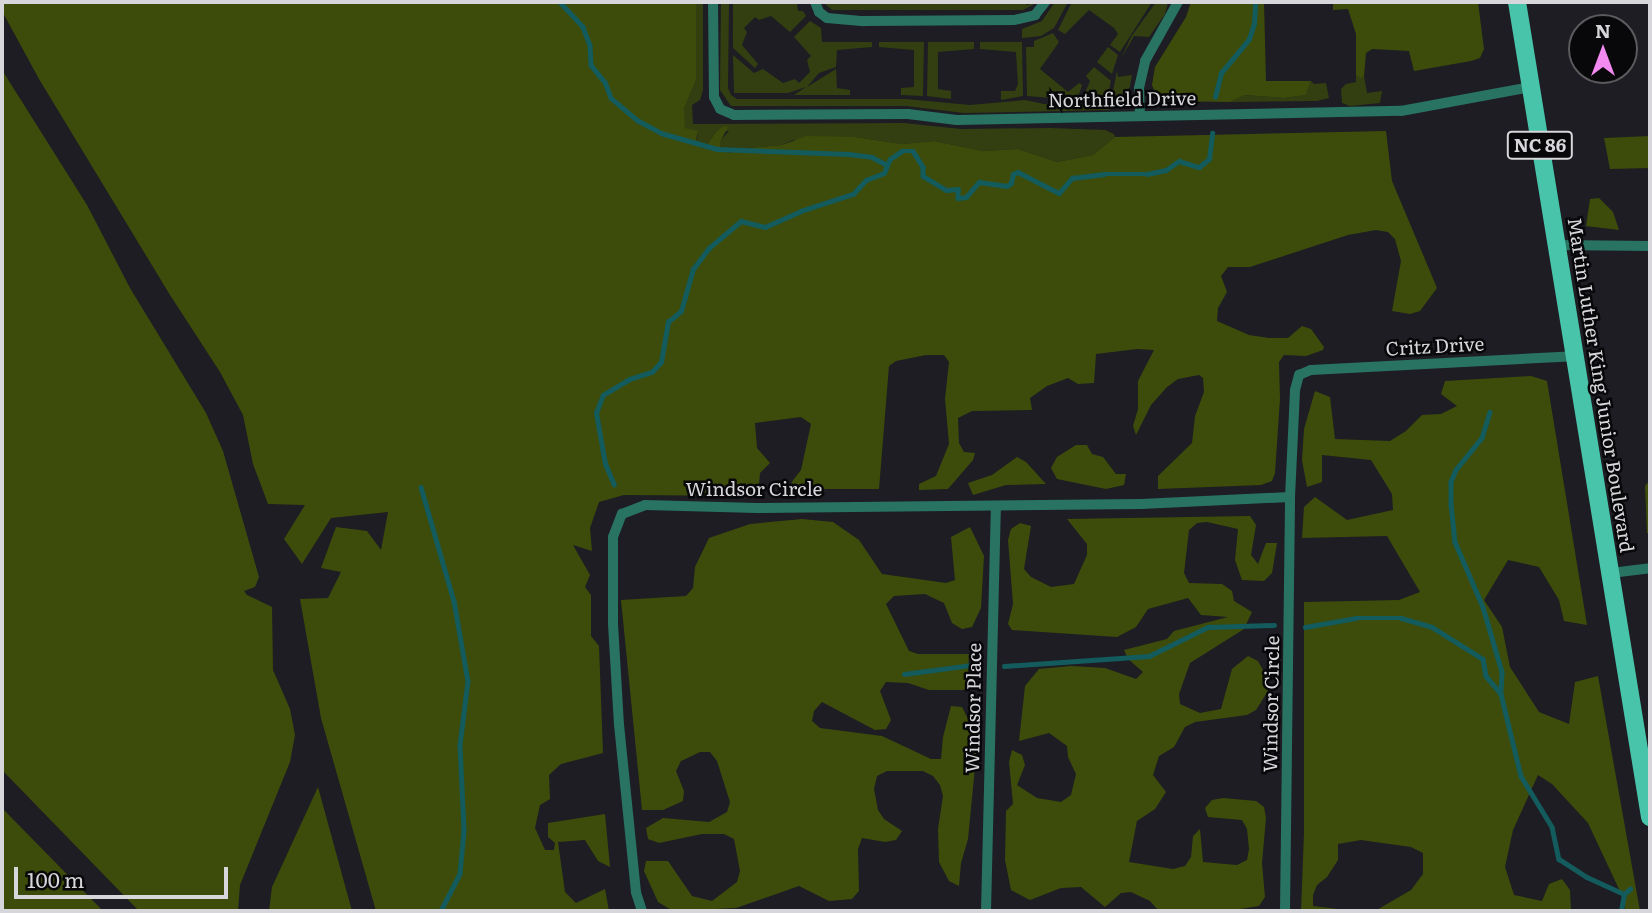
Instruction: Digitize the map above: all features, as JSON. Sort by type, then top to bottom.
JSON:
[{"type":"main road","name":"Martin Luther King Junior Boulevard","points":[[1517,2],[1650,817]]},
{"type":"street","name":"Northfield Drive","points":[[713,2],[715,104],[723,112],[734,115],[908,114],[957,120],[1406,111],[1530,87]]},
{"type":"street","points":[[814,2],[819,12],[827,18],[864,21],[1014,20],[1035,15],[1045,2]]},
{"type":"street","points":[[1140,116],[1142,70],[1178,2]]},
{"type":"street","points":[[1557,245],[1650,246]]},
{"type":"street","name":"Critz Drive","points":[[1299,375],[1311,370],[1574,356]]},
{"type":"street","name":"Windsor Circle","points":[[1285,911],[1290,497],[1295,390],[1299,375]]},
{"type":"street","name":"Windsor Circle","points":[[642,911],[636,892],[612,624],[613,537],[622,514],[645,505],[757,508],[996,506],[1216,502],[1290,497]]},
{"type":"street","name":"Windsor Place","points":[[986,911],[996,506]]},
{"type":"street","points":[[1611,573],[1650,568]]},
{"type":"green space","points":[[2,2],[696,2],[696,80],[684,109],[685,128],[698,131],[695,144],[704,149],[716,132],[724,126],[728,127],[720,142],[720,149],[730,153],[748,148],[782,145],[806,136],[855,137],[902,144],[934,141],[983,151],[1018,149],[1057,162],[1093,155],[1115,137],[1386,131],[1392,181],[1437,288],[1420,311],[1410,314],[1392,311],[1401,261],[1395,239],[1388,232],[1376,230],[1348,235],[1250,267],[1228,267],[1221,276],[1227,292],[1218,308],[1217,321],[1249,335],[1269,338],[1288,338],[1302,326],[1311,329],[1324,347],[1323,350],[1306,356],[1284,355],[1279,362],[1280,399],[1275,473],[1272,481],[1261,485],[1158,489],[1158,476],[1192,443],[1195,416],[1204,392],[1203,378],[1199,375],[1178,379],[1167,387],[1151,405],[1136,435],[1133,426],[1138,409],[1138,381],[1154,350],[1137,349],[1096,354],[1094,383],[1078,384],[1068,378],[1047,386],[1030,398],[1032,410],[972,411],[958,418],[959,443],[964,452],[975,453],[973,460],[948,489],[919,490],[919,484],[936,476],[949,444],[945,399],[949,362],[944,355],[926,355],[896,361],[889,366],[879,489],[801,489],[791,483],[801,470],[811,424],[801,417],[755,423],[757,448],[770,463],[760,473],[758,496],[624,495],[599,502],[590,528],[592,551],[573,545],[590,575],[585,587],[591,595],[591,636],[599,646],[603,753],[561,764],[549,775],[550,799],[540,805],[535,828],[545,850],[554,850],[555,843],[548,837],[548,823],[605,814],[610,867],[598,861],[585,840],[558,842],[565,892],[576,903],[605,889],[609,911],[376,911],[321,718],[300,599],[328,598],[341,572],[321,568],[336,527],[367,531],[381,550],[388,512],[331,518],[302,564],[284,539],[305,505],[268,504],[253,464],[243,415],[220,372],[39,79],[2,11]]},
{"type":"green space","points":[[696,2],[703,2],[703,90],[700,100],[692,105],[693,124],[904,123],[961,129],[1105,130],[1115,137],[1093,155],[1057,162],[1018,149],[983,151],[934,141],[902,144],[855,137],[793,140],[782,145],[748,148],[730,153],[720,149],[719,142],[729,131],[716,132],[704,149],[698,148],[695,144],[698,134],[685,128],[684,119],[684,109],[696,80]]},
{"type":"green space","points":[[721,2],[729,2],[728,88],[731,95],[737,99],[906,99],[970,105],[1025,100],[1044,104],[1119,103],[1119,106],[1108,110],[964,113],[906,106],[731,106],[720,90]]},
{"type":"green space","points":[[733,2],[801,2],[797,4],[798,11],[803,11],[806,16],[790,32],[771,16],[759,20],[755,17],[744,28],[747,32],[742,45],[758,64],[755,68],[733,48]]},
{"type":"green space","points":[[823,2],[1023,2],[1027,5],[1038,2],[1023,10],[832,10]]},
{"type":"green space","points":[[1055,2],[1068,2],[1054,28],[1041,36],[1022,38],[1022,29],[1042,21]]},
{"type":"green space","points":[[1072,2],[1152,2],[1120,52],[1110,45],[1118,34],[1114,28],[1089,10],[1065,34],[1058,30]]},
{"type":"green space","points":[[1156,2],[1168,2],[1165,14],[1149,37],[1134,36],[1121,59],[1131,37]]},
{"type":"green space","points":[[1191,2],[1264,2],[1266,81],[1311,81],[1306,95],[1284,98],[1245,95],[1230,102],[1166,101],[1156,95],[1152,85],[1155,67],[1186,17]]},
{"type":"green space","points":[[1333,2],[1478,2],[1484,49],[1480,58],[1471,61],[1414,71],[1409,51],[1372,49],[1366,53],[1364,76],[1361,78],[1356,75],[1356,34],[1348,9],[1333,10]]},
{"type":"green space","points":[[810,21],[821,28],[822,42],[872,42],[872,47],[837,50],[836,67],[819,73],[807,87],[836,69],[837,88],[850,90],[850,95],[794,95],[806,87],[788,93],[734,93],[733,55],[754,73],[763,69],[783,83],[795,79],[799,83],[810,72],[807,60],[811,56],[794,37]]},
{"type":"green space","points":[[1053,33],[1059,42],[1040,69],[1068,92],[1079,83],[1082,85],[1077,100],[1027,96],[1026,47],[1034,47],[1034,41]]},
{"type":"green space","points":[[879,42],[924,42],[923,96],[901,95],[901,88],[914,87],[914,50],[879,47]]},
{"type":"green space","points":[[928,42],[974,42],[974,49],[938,52],[938,89],[951,91],[951,99],[927,96]]},
{"type":"green space","points":[[980,42],[1022,42],[1023,96],[1001,100],[1001,91],[1015,91],[1018,84],[1016,52],[980,49]]},
{"type":"green space","points":[[1108,47],[1118,55],[1112,74],[1097,62]]},
{"type":"green space","points":[[1094,67],[1111,81],[1107,100],[1082,100],[1090,81],[1086,76]]},
{"type":"green space","points":[[2,70],[87,205],[130,288],[206,413],[223,451],[259,577],[255,587],[244,591],[272,607],[273,670],[290,709],[295,735],[290,762],[240,885],[238,911],[139,911],[2,770]]},
{"type":"green space","points":[[1117,71],[1118,77],[1132,75],[1130,86],[1127,96],[1111,100]]},
{"type":"green space","points":[[1356,75],[1364,76],[1367,93],[1382,91],[1380,103],[1350,106],[1342,103],[1341,89],[1346,84],[1356,82]]},
{"type":"green space","points":[[1311,81],[1314,84],[1326,83],[1329,98],[1317,101],[1230,102],[1245,95],[1284,98],[1306,95]]},
{"type":"green space","points":[[1650,136],[1650,168],[1610,169],[1604,138]]},
{"type":"green space","points":[[1599,198],[1613,212],[1619,230],[1586,226],[1590,199]]},
{"type":"green space","points":[[1531,376],[1547,381],[1587,625],[1564,621],[1559,600],[1539,567],[1508,560],[1484,600],[1502,627],[1510,667],[1539,712],[1569,724],[1575,682],[1598,676],[1640,911],[1625,911],[1625,902],[1588,823],[1552,784],[1538,775],[1513,830],[1505,867],[1514,895],[1542,901],[1549,884],[1562,879],[1570,890],[1571,911],[1375,911],[1411,890],[1423,874],[1423,853],[1411,847],[1361,840],[1338,844],[1338,860],[1327,877],[1317,885],[1313,895],[1313,906],[1354,911],[1301,911],[1304,833],[1304,602],[1399,600],[1420,592],[1387,536],[1302,538],[1304,507],[1315,497],[1347,520],[1393,510],[1392,494],[1371,460],[1322,455],[1322,482],[1307,487],[1302,460],[1304,429],[1315,391],[1330,397],[1335,439],[1390,441],[1406,431],[1422,415],[1441,414],[1457,406],[1441,394],[1445,381]]},
{"type":"green space","points":[[1076,445],[1087,445],[1092,454],[1103,457],[1116,474],[1126,474],[1124,485],[1106,489],[1057,479],[1051,468],[1057,457]]},
{"type":"green space","points":[[1017,457],[1026,462],[1046,484],[1006,485],[973,495],[968,483],[992,475]]},
{"type":"green space","points":[[1650,480],[1650,534],[1647,533],[1645,486]]},
{"type":"green space","points":[[1250,516],[1256,525],[1251,555],[1258,564],[1266,543],[1277,543],[1272,573],[1264,581],[1242,580],[1235,560],[1238,529],[1207,522],[1197,523],[1189,530],[1184,573],[1189,583],[1222,584],[1232,591],[1234,601],[1252,612],[1244,629],[1190,663],[1179,694],[1180,704],[1200,713],[1221,709],[1232,669],[1248,656],[1258,661],[1268,691],[1256,710],[1247,715],[1195,722],[1185,727],[1174,747],[1159,756],[1153,775],[1166,792],[1155,809],[1137,821],[1129,862],[1173,869],[1185,866],[1191,857],[1193,836],[1200,829],[1203,862],[1237,865],[1247,860],[1249,849],[1247,829],[1242,820],[1208,817],[1205,808],[1212,800],[1223,798],[1256,801],[1264,807],[1266,818],[1262,863],[1265,897],[1259,906],[1240,909],[1159,911],[1150,901],[1131,892],[1121,893],[1105,907],[1081,887],[1061,888],[1030,900],[1011,890],[1005,860],[1006,811],[1013,804],[1009,762],[1012,750],[1022,755],[1025,765],[1017,785],[1037,798],[1061,802],[1071,795],[1076,774],[1068,757],[1067,746],[1049,733],[1019,741],[1025,686],[1039,669],[1071,666],[1105,668],[1136,679],[1143,672],[1128,659],[1124,650],[1167,639],[1174,631],[1228,617],[1201,615],[1188,598],[1148,609],[1136,627],[1117,637],[1012,630],[1008,624],[1013,604],[1008,540],[1011,529],[1020,523],[1031,526],[1024,569],[1031,577],[1051,587],[1074,584],[1087,555],[1087,544],[1067,519]]},
{"type":"green space","points":[[802,519],[833,522],[859,540],[882,574],[946,583],[955,580],[951,537],[970,527],[984,556],[981,608],[972,627],[962,629],[952,623],[944,603],[925,594],[894,596],[886,604],[909,651],[918,654],[969,654],[968,674],[971,683],[964,690],[929,690],[908,683],[886,682],[880,691],[891,720],[886,729],[875,730],[822,702],[814,711],[812,721],[820,728],[882,736],[931,759],[941,759],[943,737],[951,706],[962,707],[976,735],[976,757],[968,839],[961,863],[959,886],[949,881],[939,862],[938,829],[943,796],[940,785],[933,776],[923,771],[887,771],[877,776],[874,789],[878,810],[884,819],[902,831],[896,840],[885,842],[862,838],[858,849],[859,891],[852,899],[829,901],[799,886],[736,908],[673,911],[658,902],[644,871],[646,861],[668,861],[692,896],[712,901],[737,882],[740,871],[734,839],[724,834],[702,834],[659,843],[648,839],[646,828],[663,818],[709,822],[727,812],[730,802],[717,761],[710,752],[700,752],[681,761],[676,771],[684,791],[683,801],[663,810],[642,810],[621,600],[686,596],[693,588],[695,567],[709,538],[750,524]]},
{"type":"green space","points":[[318,787],[352,911],[269,911],[272,887]]},
{"type":"green space","points":[[2,808],[103,911],[2,911]]},
{"type":"waterway","points":[[560,2],[583,27],[590,45],[591,65],[605,82],[611,98],[637,120],[661,133],[717,149],[849,154],[872,157],[885,164]]},
{"type":"waterway","points":[[1215,97],[1221,73],[1249,39],[1254,24],[1255,2]]},
{"type":"waterway","points":[[614,485],[605,464],[596,413],[603,395],[630,379],[652,372],[661,362],[668,322],[681,311],[693,269],[709,248],[741,221],[765,227],[801,211],[853,194],[866,180],[884,173],[890,159],[902,151],[913,151],[923,167],[923,176],[946,190],[958,189],[958,198],[966,197],[979,182],[1007,186],[1011,183],[1013,174],[1018,172],[1059,193],[1072,178],[1104,174],[1147,174],[1166,170],[1179,161],[1199,167],[1209,159],[1212,133]]},
{"type":"waterway","points":[[1490,412],[1482,438],[1456,470],[1451,482],[1451,504],[1455,542],[1483,607],[1502,672],[1501,694]]},
{"type":"waterway","points":[[421,487],[454,601],[468,681],[460,745],[464,831],[460,874],[441,911]]},
{"type":"waterway","points":[[1305,627],[1356,618],[1401,618],[1432,627],[1483,659],[1486,676],[1501,694],[1521,776],[1552,827],[1559,859],[1587,877],[1624,894]]},
{"type":"waterway","points":[[1004,666],[1149,656],[1208,627],[1274,625]]},
{"type":"waterway","points":[[904,674],[979,664]]},
{"type":"waterway","points":[[1621,911],[1624,894],[1630,889]]}]
